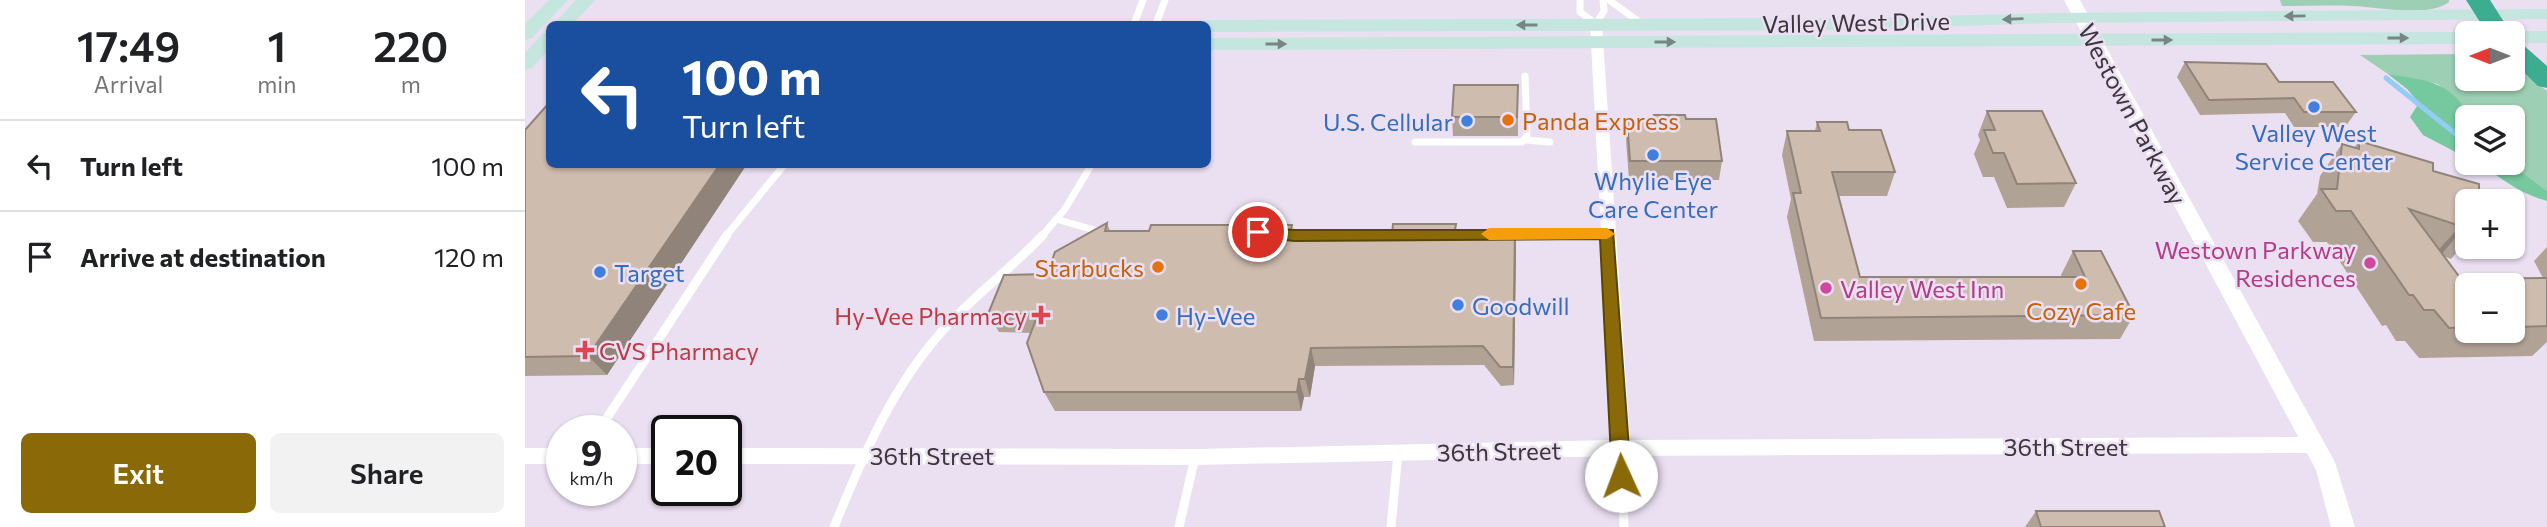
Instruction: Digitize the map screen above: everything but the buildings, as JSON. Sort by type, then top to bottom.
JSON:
[{"type":"highway","points":[[2525,60],[2547,80]]},
{"type":"main road","points":[[546,21],[559,0]]},
{"type":"main road","points":[[566,21],[586,0]]},
{"type":"main road","name":"Valley West Drive","points":[[1211,44],[1596,33],[1642,24],[1850,24],[2081,17],[2547,14]]},
{"type":"main road","points":[[525,64],[546,21]]},
{"type":"main road","name":"Valley West Drive","points":[[1211,26],[2094,40],[2455,38]]},
{"type":"main road","points":[[2525,37],[2547,37]]},
{"type":"street","name":"Westown Parkway","points":[[2071,0],[2327,469],[2343,527]]},
{"type":"street","points":[[1596,33],[1621,448]]},
{"type":"street","name":"36th Street","points":[[742,456],[1195,457],[1621,448],[2314,445]]},
{"type":"street","points":[[525,456],[546,456]]},
{"type":"lane","points":[[1135,21],[1143,0]]},
{"type":"lane","points":[[1157,21],[1165,0]]},
{"type":"lane","points":[[1580,0],[1580,12],[1596,33]]},
{"type":"lane","points":[[1596,33],[1604,11],[1602,0]]},
{"type":"lane","points":[[1609,0],[1642,24]]},
{"type":"lane","points":[[1525,76],[1525,140]]},
{"type":"lane","points":[[1415,142],[1550,142]]},
{"type":"lane","points":[[609,415],[727,235],[782,168]]},
{"type":"lane","points":[[834,527],[863,455],[918,361],[947,327],[1056,219],[1088,168]]},
{"type":"lane","points":[[1056,219],[1066,224],[1108,233]]},
{"type":"lane","points":[[1496,234],[1608,234]]},
{"type":"lane","points":[[1621,448],[1624,527]]},
{"type":"lane","points":[[1391,527],[1398,453]]},
{"type":"lane","points":[[1179,527],[1195,457]]},
{"type":"green space","points":[[2280,0],[2449,2],[2440,7],[2416,11],[2353,6],[2282,6]]},
{"type":"green space","points":[[2455,54],[2455,91],[2525,91],[2525,74],[2547,91],[2547,191],[2525,174],[2525,105],[2462,105],[2438,84],[2388,74],[2360,55]]},
{"type":"green space","points":[[2388,74],[2431,82],[2448,91],[2462,105],[2455,105],[2455,152],[2423,135],[2410,117],[2419,103]]},
{"type":"green space","points":[[2525,174],[2547,191],[2547,201],[2525,192],[2525,189],[2518,189],[2496,175]]},
{"type":"waterway","points":[[2386,78],[2455,133]]},
{"type":"slow traffic","points":[[1489,234],[1607,234]]},
{"type":"place","name":"Valley West Service Center","points":[[2314,107]]},
{"type":"place","name":"Panda Express","points":[[1508,120]]},
{"type":"place","name":"U.S. Cellular","points":[[1467,121]]},
{"type":"place","name":"Whylie Eye Care Center","points":[[1653,155]]},
{"type":"place","name":"Westown Parkway Residences","points":[[2370,263]]},
{"type":"place","name":"Starbucks","points":[[1158,267]]},
{"type":"place","name":"Target","points":[[600,272]]},
{"type":"place","name":"Cozy Cafe","points":[[2081,284]]},
{"type":"place","name":"Valley West Inn","points":[[1826,288]]},
{"type":"place","name":"Goodwill","points":[[1458,305]]},
{"type":"place","name":"Hy-Vee Pharmacy","points":[[1041,315]]},
{"type":"place","name":"Hy-Vee","points":[[1162,315]]},
{"type":"place","name":"CVS Pharmacy","points":[[585,350]]},
{"type":"route","points":[[1258,232],[1294,235],[1608,234],[1621,476]]}]
